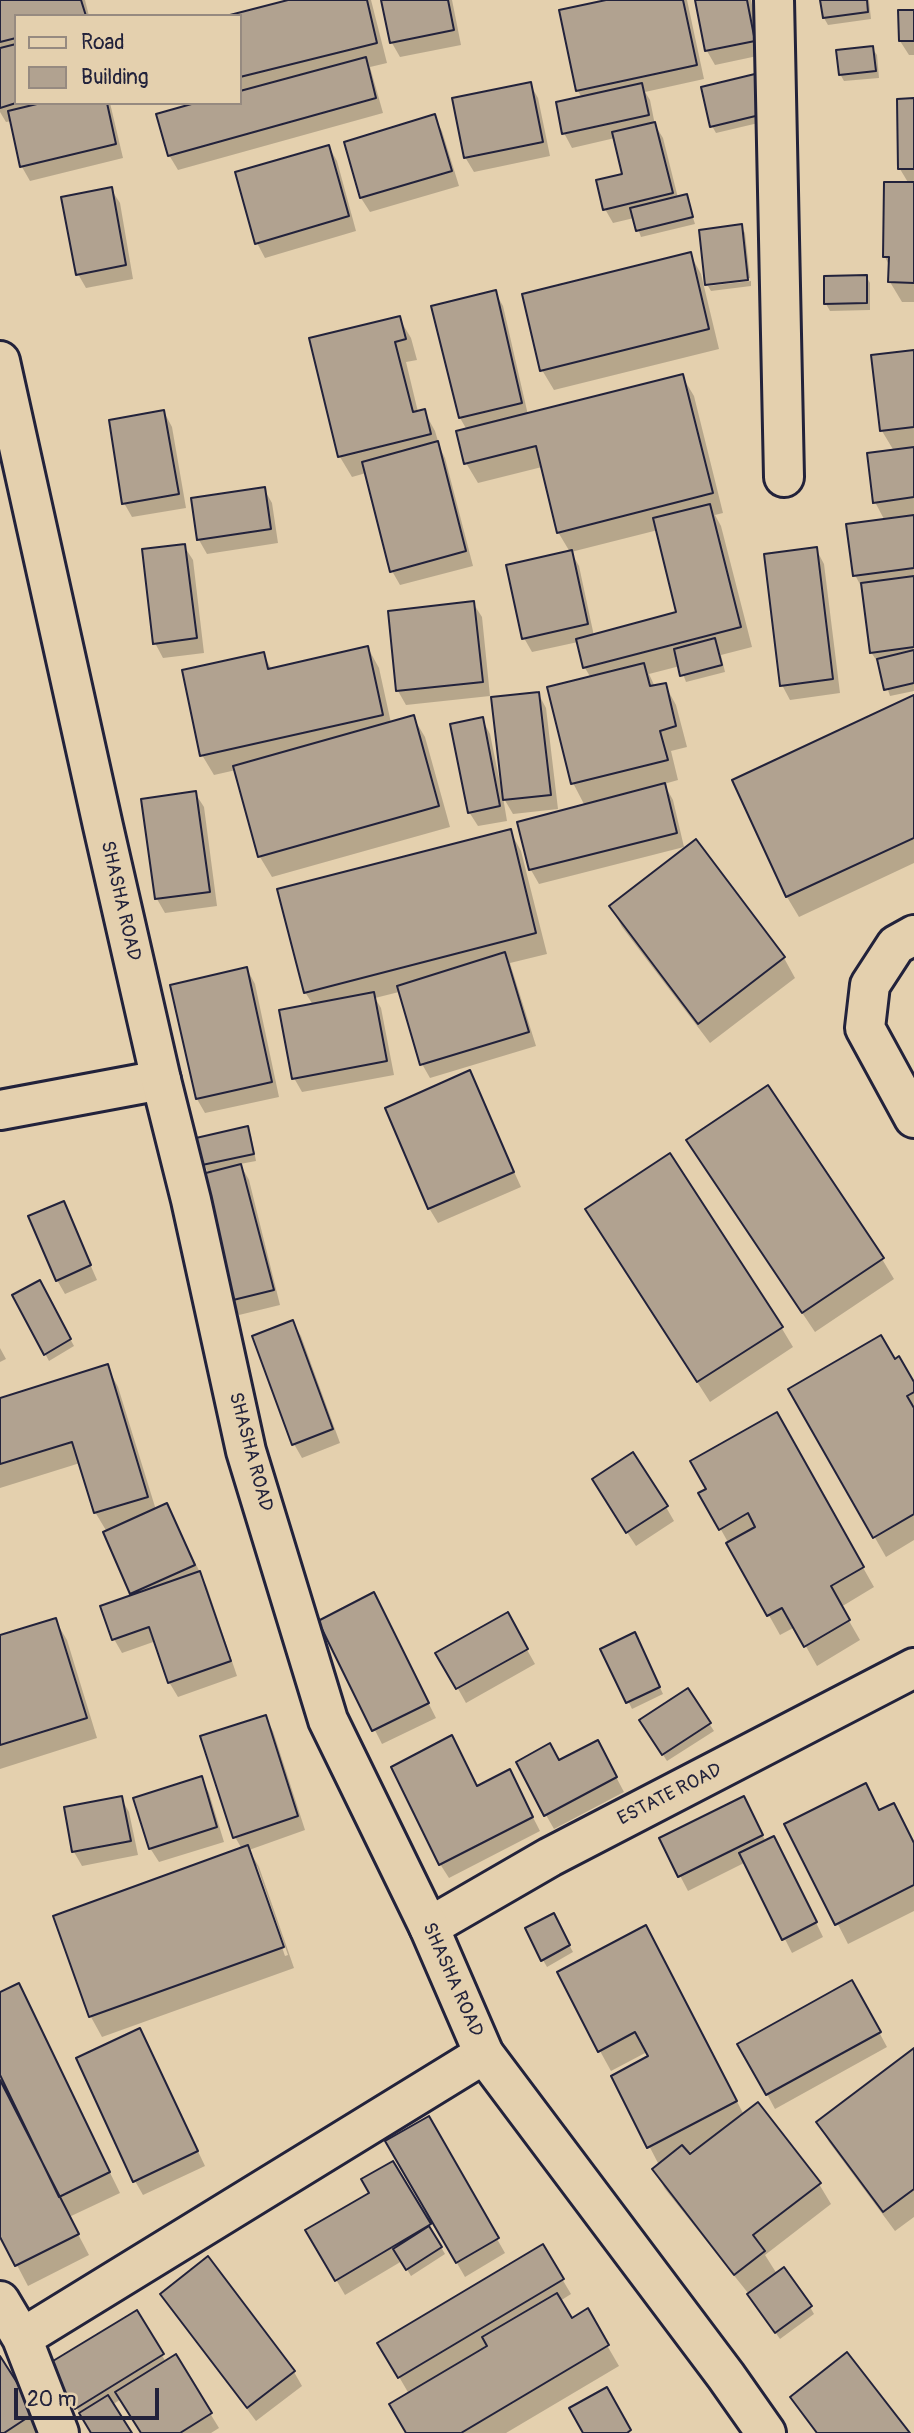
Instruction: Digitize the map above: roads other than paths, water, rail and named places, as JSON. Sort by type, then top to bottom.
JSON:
[{"type":"street","points":[[774,0],[784,477]]},
{"type":"street","name":"SHASHA ROAD","points":[[0,361],[246,1451],[328,1720],[429,1927],[484,2053],[766,2433]]},
{"type":"street","points":[[914,935],[896,944],[870,985],[865,1028],[914,1118]]},
{"type":"street","points":[[0,1110],[161,1080]]},
{"type":"street","name":"ESTATE ROAD","points":[[429,1927],[550,1857],[914,1668]]},
{"type":"street","points":[[22,2338],[484,2053]]},
{"type":"street","points":[[0,2301],[22,2338],[59,2433]]}]
